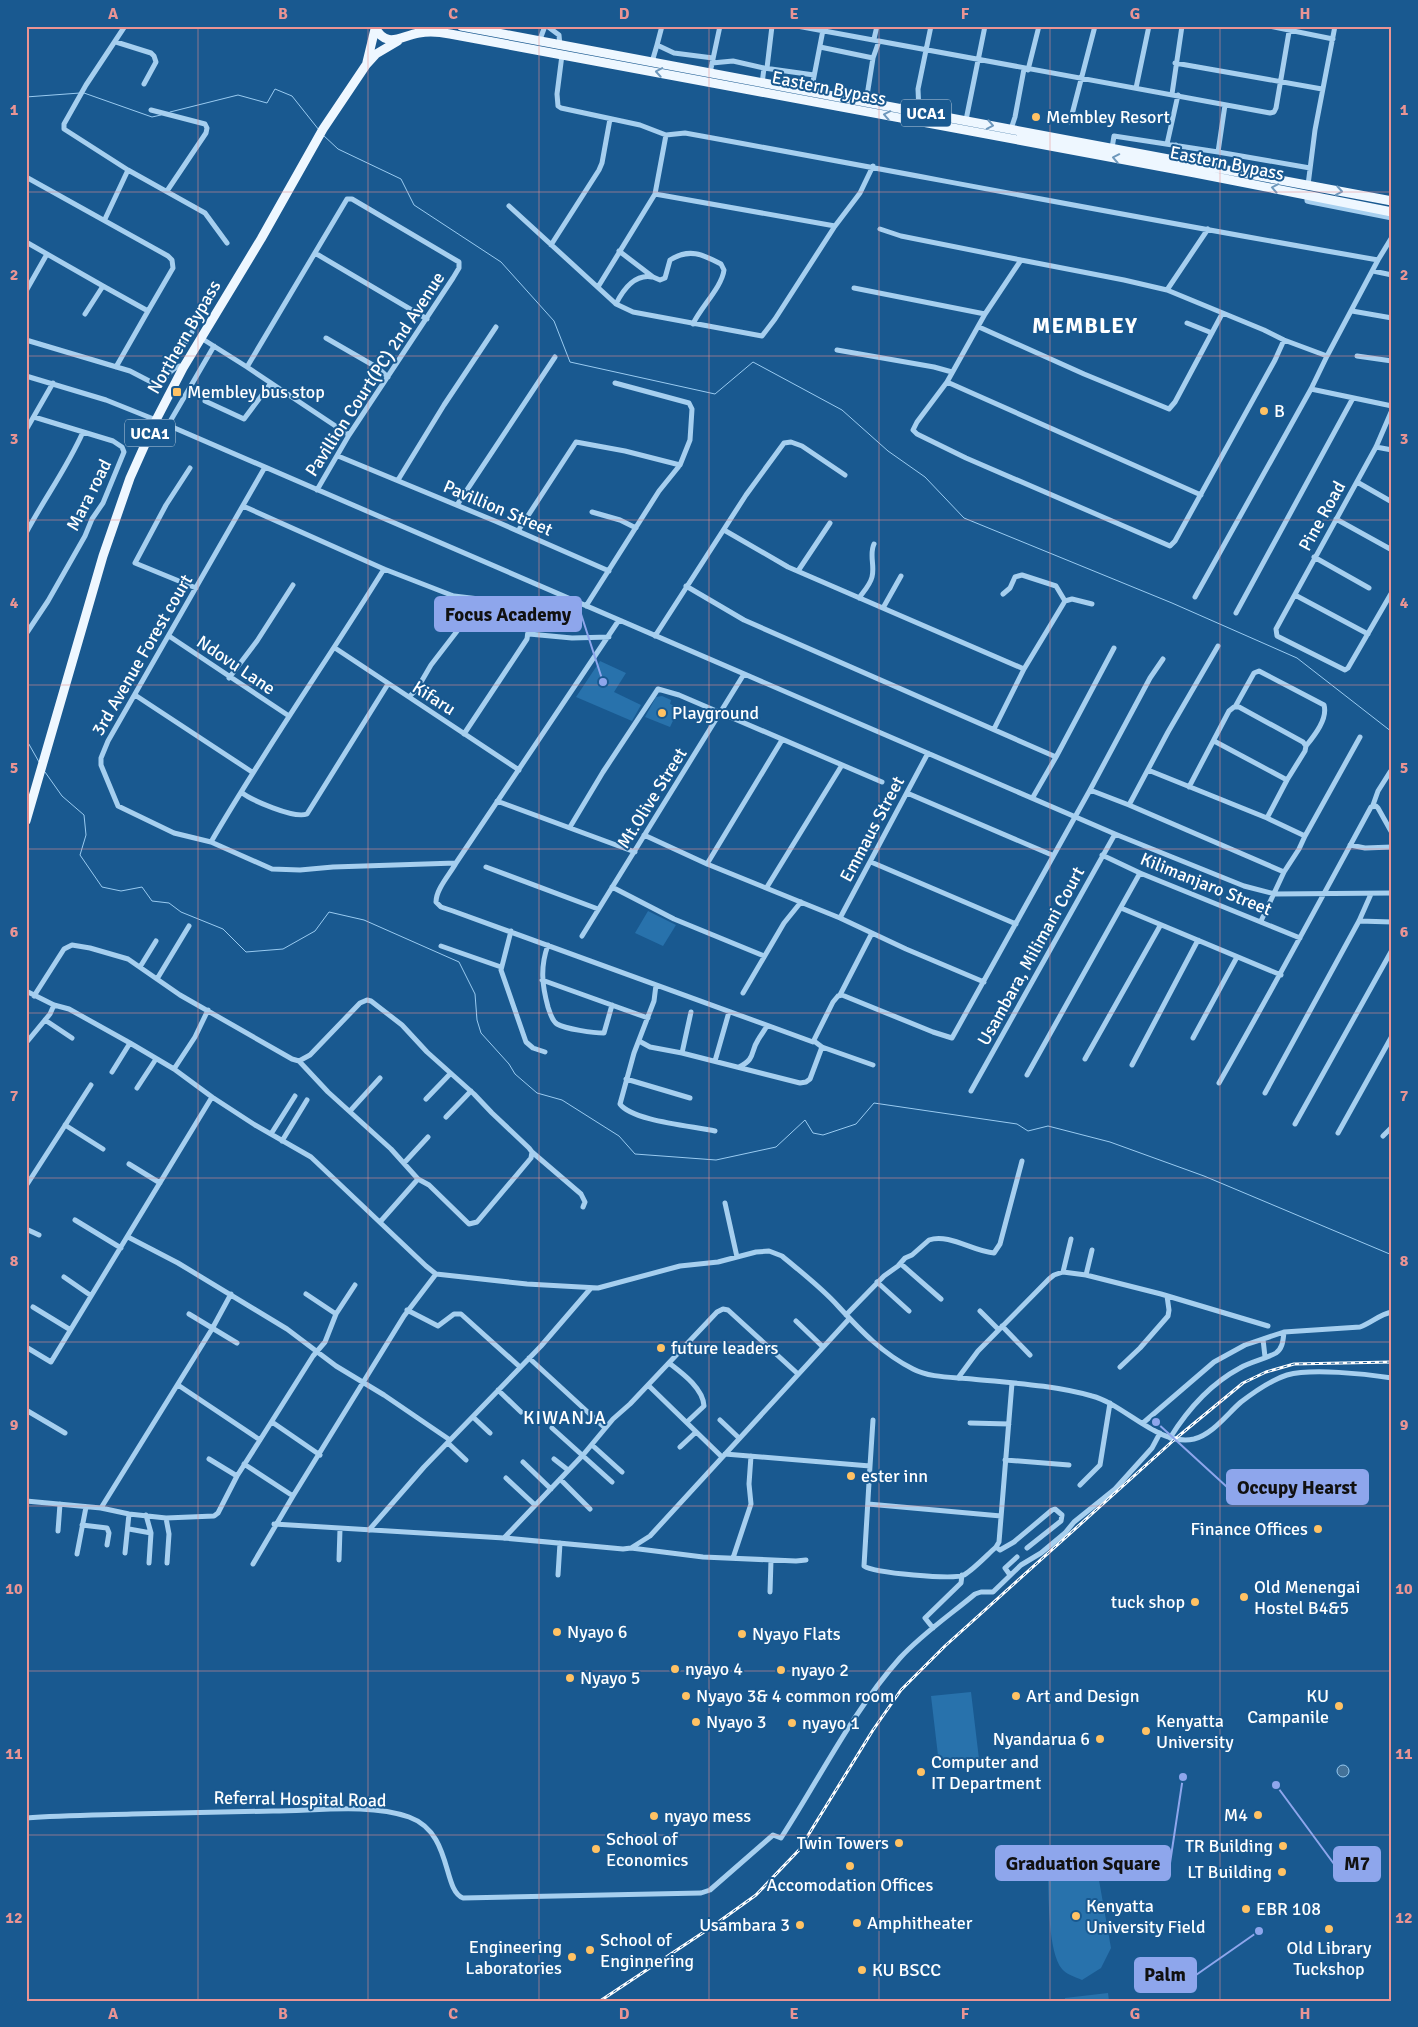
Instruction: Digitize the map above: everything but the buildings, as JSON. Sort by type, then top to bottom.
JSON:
[{"type":"main road","points":[[375,28],[385,38],[403,38],[414,26]]},
{"type":"main road","name":"Eastern Bypass","points":[[460,26],[539,42],[561,50],[1392,212]]},
{"type":"main road","name":"UCA1","points":[[366,65],[375,28]]},
{"type":"main road","name":"Eastern Bypass","points":[[403,38],[426,32],[440,32],[652,62],[1392,200]]},
{"type":"main road","name":"UCA1","points":[[366,65],[376,54],[403,38]]},
{"type":"main road","name":"Northern Bypass","points":[[26,821],[116,515],[179,368],[201,338],[261,239],[323,129],[366,65]]},
{"type":"main road","points":[[1369,208],[1371,196]]},
{"type":"street","points":[[125,26],[64,120],[64,129],[128,170],[205,213],[227,243]]},
{"type":"street","points":[[539,42],[546,26],[559,35],[561,50],[557,94],[558,106],[566,110],[640,125],[666,135],[685,133],[873,166],[1378,260]]},
{"type":"street","points":[[652,62],[662,26]]},
{"type":"street","points":[[710,74],[720,26]]},
{"type":"street","points":[[762,84],[772,26]]},
{"type":"street","points":[[797,26],[843,31],[877,40],[978,60],[1225,105],[1274,112],[1290,28]]},
{"type":"street","points":[[866,102],[877,40],[877,26]]},
{"type":"street","points":[[919,112],[918,89],[931,26]]},
{"type":"street","points":[[966,120],[985,26]]},
{"type":"street","points":[[1011,129],[1039,26]]},
{"type":"street","points":[[1070,122],[1095,26]]},
{"type":"street","points":[[1136,88],[1149,26]]},
{"type":"street","points":[[1167,144],[1175,95],[1175,62],[1182,26]]},
{"type":"street","points":[[1269,26],[1290,28],[1333,39]]},
{"type":"street","points":[[1308,185],[1322,89],[1335,26]]},
{"type":"street","points":[[811,92],[823,30]]},
{"type":"street","points":[[116,42],[151,53],[154,56],[156,62],[144,84]]},
{"type":"street","points":[[656,45],[674,53],[713,61],[733,61],[814,75]]},
{"type":"street","points":[[820,47],[873,58]]},
{"type":"street","points":[[1175,62],[1322,89]]},
{"type":"street","points":[[1218,152],[1225,105]]},
{"type":"street","points":[[151,110],[198,121],[205,124],[207,128],[206,133],[167,191]]},
{"type":"street","points":[[551,245],[599,170],[610,119]]},
{"type":"street","points":[[598,287],[655,194],[666,135]]},
{"type":"street","points":[[1112,148],[1114,136],[1310,168]]},
{"type":"street","points":[[1174,160],[1176,145]]},
{"type":"street","points":[[509,206],[616,304],[633,312],[763,336],[835,226],[860,192],[873,166]]},
{"type":"street","points":[[104,219],[128,170]]},
{"type":"street","points":[[26,177],[104,219],[172,260],[173,268],[116,368]]},
{"type":"street","points":[[655,194],[835,226]]},
{"type":"street","points":[[1307,195],[1307,201],[1392,218]]},
{"type":"street","name":"Pavillion Court(PC) 2nd Avenue","points":[[247,367],[347,199],[352,199],[406,230],[456,259],[460,264],[428,319],[349,435],[317,490]]},
{"type":"street","points":[[880,229],[901,236],[1167,290],[1284,340],[1327,356]]},
{"type":"street","points":[[1167,290],[1208,229]]},
{"type":"street","points":[[1195,597],[1311,389],[1378,260],[1392,237]]},
{"type":"street","points":[[26,242],[148,311]]},
{"type":"street","points":[[619,250],[652,277]]},
{"type":"street","points":[[315,253],[428,319]]},
{"type":"street","points":[[616,304],[635,280],[644,276],[663,280],[670,260],[683,253],[692,253],[711,259],[723,266],[724,270],[722,278],[692,324]]},
{"type":"street","points":[[26,291],[47,254]]},
{"type":"street","points":[[1021,260],[985,314],[947,382],[913,430],[922,437],[966,458],[1170,546],[1176,542],[1284,340]]},
{"type":"street","points":[[1373,271],[1392,275]]},
{"type":"street","points":[[85,314],[103,286]]},
{"type":"street","points":[[854,288],[985,314]]},
{"type":"street","points":[[1352,311],[1392,318]]},
{"type":"street","points":[[979,327],[1101,381],[1169,408],[1175,402],[1222,314]]},
{"type":"street","points":[[1187,323],[1212,333]]},
{"type":"street","points":[[398,480],[444,405],[496,328]]},
{"type":"street","points":[[26,340],[130,371],[158,385],[179,368],[176,359],[192,332]]},
{"type":"street","points":[[201,338],[349,435]]},
{"type":"street","points":[[326,338],[378,368],[388,376]]},
{"type":"street","points":[[168,425],[214,346]]},
{"type":"street","points":[[837,350],[934,367],[952,372]]},
{"type":"street","points":[[1357,356],[1392,361]]},
{"type":"street","points":[[457,505],[555,357]]},
{"type":"street","points":[[26,376],[106,400],[168,425],[1115,834],[1244,886],[1275,894],[1392,893]]},
{"type":"street","points":[[947,382],[1201,495]]},
{"type":"street","points":[[26,430],[53,383]]},
{"type":"street","points":[[205,401],[244,419],[271,383]]},
{"type":"street","points":[[586,606],[659,491],[680,465],[690,440],[692,409],[690,404],[615,384]]},
{"type":"street","points":[[1311,389],[1392,406]]},
{"type":"street","points":[[1236,613],[1353,398]]},
{"type":"street","name":"Pine Road","points":[[1368,634],[1345,670],[1277,636],[1276,629],[1376,447],[1392,410]]},
{"type":"street","name":"Mara road","points":[[26,417],[83,432],[117,444],[124,450],[124,456],[103,503],[92,519],[85,536],[48,601],[26,634]]},
{"type":"street","points":[[26,533],[62,473],[83,432]]},
{"type":"street","points":[[518,531],[576,442],[624,451],[680,465]]},
{"type":"street","points":[[655,636],[746,495],[784,443],[791,442],[802,446],[845,475]]},
{"type":"street","points":[[1376,447],[1392,450]]},
{"type":"street","name":"Pavillion Street","points":[[338,456],[609,571]]},
{"type":"street","points":[[190,468],[166,505],[135,563],[196,588]]},
{"type":"street","name":"3rd Avenue Forest court","points":[[265,468],[108,741],[100,765],[114,801],[124,810],[174,833],[211,842],[277,870],[456,863]]},
{"type":"street","points":[[1357,482],[1392,502]]},
{"type":"street","points":[[243,506],[384,569],[451,595],[488,615],[500,616],[513,621],[528,631],[528,634]]},
{"type":"street","points":[[592,512],[620,520],[636,528]]},
{"type":"street","points":[[1336,519],[1392,550]]},
{"type":"street","points":[[798,571],[830,523]]},
{"type":"street","points":[[724,530],[798,571],[1024,669]]},
{"type":"street","points":[[859,598],[873,576],[872,552],[874,544]]},
{"type":"street","points":[[1314,557],[1368,588]]},
{"type":"street","points":[[211,842],[252,772],[336,648],[384,569]]},
{"type":"street","points":[[1003,594],[1010,588],[1015,577],[1022,575],[1056,586],[1065,602]]},
{"type":"street","points":[[883,608],[901,576]]},
{"type":"street","points":[[229,678],[257,641],[293,585]]},
{"type":"street","points":[[686,586],[744,620],[1056,757]]},
{"type":"street","points":[[1295,595],[1368,634],[1392,592]]},
{"type":"street","points":[[451,595],[479,599],[500,616]]},
{"type":"street","points":[[994,729],[1024,669],[1065,602],[1072,599],[1092,604]]},
{"type":"street","points":[[619,620],[456,863],[436,902],[441,907],[767,1026],[814,1041],[822,1048],[873,1065]]},
{"type":"street","points":[[409,697],[417,689],[431,665],[461,626]]},
{"type":"street","points":[[528,634],[587,638],[609,637]]},
{"type":"street","points":[[464,734],[528,634]]},
{"type":"street","name":"Ndovu Lane","points":[[169,636],[229,678],[289,716]]},
{"type":"street","points":[[1129,805],[1218,646]]},
{"type":"street","name":"Kifaru","points":[[336,648],[518,770]]},
{"type":"street","points":[[1033,798],[1114,648]]},
{"type":"street","points":[[840,995],[951,1039],[1090,790],[1150,678],[1163,659]]},
{"type":"street","points":[[1189,787],[1229,711],[1235,706],[1254,673],[1259,671],[1324,706],[1325,710],[1320,726],[1306,746],[1305,751],[1267,818]]},
{"type":"street","name":"Mt.Olive Street","points":[[582,936],[744,674]]},
{"type":"street","points":[[240,792],[254,800],[292,814],[303,816],[307,814],[388,684]]},
{"type":"street","points":[[570,827],[603,772],[658,689],[665,690],[721,713],[882,782]]},
{"type":"street","points":[[135,695],[252,772]]},
{"type":"street","points":[[1235,706],[1303,742],[1306,746]]},
{"type":"street","points":[[1260,921],[1275,894],[1284,872],[1299,849],[1360,737]]},
{"type":"street","points":[[707,864],[782,740]]},
{"type":"street","points":[[1214,741],[1287,780]]},
{"type":"street","name":"Emmaus Street","points":[[840,918],[928,753]]},
{"type":"street","points":[[767,887],[842,765]]},
{"type":"street","points":[[1148,770],[1267,818],[1305,836]]},
{"type":"street","points":[[1219,1083],[1281,975],[1322,894],[1390,772]]},
{"type":"street","points":[[1090,790],[1284,872]]},
{"type":"street","points":[[906,793],[1052,856]]},
{"type":"street","points":[[497,801],[635,852]]},
{"type":"street","points":[[1373,805],[1378,808],[1392,833]]},
{"type":"street","name":"Usambara, Milimani Court","points":[[971,1091],[1102,854],[1115,834]]},
{"type":"street","points":[[644,835],[707,864],[840,918],[984,982]]},
{"type":"street","points":[[1350,845],[1365,848],[1392,847]]},
{"type":"street","name":"Kilimanjaro Street","points":[[1102,854],[1140,873],[1300,938]]},
{"type":"street","points":[[870,862],[1016,924]]},
{"type":"street","points":[[486,867],[598,909]]},
{"type":"street","points":[[1027,1074],[1140,873]]},
{"type":"street","points":[[612,887],[674,919],[764,956]]},
{"type":"street","points":[[1265,1093],[1359,921],[1371,894]]},
{"type":"street","points":[[743,993],[784,923],[801,902]]},
{"type":"street","points":[[1120,908],[1281,975]]},
{"type":"street","points":[[1359,921],[1392,922]]},
{"type":"street","points":[[157,979],[189,926]]},
{"type":"street","points":[[1085,1059],[1160,926]]},
{"type":"street","points":[[511,931],[501,966],[503,976],[526,1042],[533,1048],[545,1052]]},
{"type":"street","points":[[814,1041],[822,1020],[840,995],[872,933]]},
{"type":"street","points":[[1132,1064],[1198,940]]},
{"type":"street","points":[[140,966],[156,941]]},
{"type":"street","points":[[34,996],[58,957],[64,949],[72,945],[111,953],[128,959],[180,995],[292,1059],[299,1061],[328,1092],[469,1224],[475,1224],[527,1164],[532,1152]]},
{"type":"street","points":[[548,945],[542,967],[542,980],[549,1011],[554,1021],[560,1026],[585,1032],[604,1033],[612,1005]]},
{"type":"street","points":[[441,946],[501,966]]},
{"type":"street","points":[[1295,1124],[1392,950]]},
{"type":"street","points":[[1193,1038],[1237,957]]},
{"type":"street","points":[[1385,963],[1392,963]]},
{"type":"street","points":[[542,980],[567,987],[648,1018]]},
{"type":"street","points":[[656,985],[656,995],[638,1041],[620,1104],[628,1112],[666,1123],[716,1131]]},
{"type":"street","points":[[26,992],[54,1005],[69,1009],[156,1058],[212,1097],[317,1162],[436,1274],[483,1280],[592,1288],[606,1287],[680,1266],[761,1252],[776,1253],[832,1300],[847,1317],[892,1358],[915,1371],[933,1375],[1012,1383],[1090,1395],[1110,1403],[1170,1438],[1193,1439],[1202,1436],[1240,1403],[1288,1374],[1328,1372],[1392,1378]]},
{"type":"street","points":[[299,1061],[310,1055],[357,1006],[366,1000],[375,1004],[402,1025],[427,1052],[471,1091],[532,1152],[581,1194],[585,1202],[583,1207]]},
{"type":"street","points":[[26,1043],[45,1020],[54,1005]]},
{"type":"street","points":[[174,1069],[195,1037],[208,1010]]},
{"type":"street","points":[[682,1053],[692,1012]]},
{"type":"street","points":[[715,1062],[729,1012]]},
{"type":"street","points":[[45,1020],[72,1038]]},
{"type":"street","points":[[740,1067],[750,1060],[758,1040],[767,1026]]},
{"type":"street","points":[[1338,1133],[1389,1046],[1392,1036]]},
{"type":"street","points":[[638,1041],[650,1047],[804,1083],[810,1079],[822,1048]]},
{"type":"street","points":[[112,1072],[130,1043]]},
{"type":"street","points":[[137,1088],[156,1058]]},
{"type":"street","points":[[426,1099],[450,1074]]},
{"type":"street","points":[[350,1111],[380,1078]]},
{"type":"street","points":[[626,1079],[690,1098]]},
{"type":"street","points":[[26,1186],[91,1085]]},
{"type":"street","points":[[446,1117],[471,1091]]},
{"type":"street","points":[[272,1134],[295,1096]]},
{"type":"street","points":[[26,1347],[51,1362],[212,1097]]},
{"type":"street","points":[[282,1141],[307,1100]]},
{"type":"street","points":[[65,1125],[103,1149]]},
{"type":"street","points":[[1383,1136],[1392,1127]]},
{"type":"street","points":[[404,1163],[428,1137]]},
{"type":"street","points":[[631,1548],[650,1536],[798,1374],[877,1282],[901,1264],[905,1258],[912,1255],[933,1238],[966,1244],[984,1252],[994,1252],[1000,1244],[1022,1161]]},
{"type":"street","points":[[129,1164],[160,1183]]},
{"type":"street","points":[[380,1222],[418,1178]]},
{"type":"street","points":[[725,1203],[737,1257]]},
{"type":"street","points":[[75,1220],[121,1248]]},
{"type":"street","points":[[26,1229],[39,1235]]},
{"type":"street","points":[[128,1237],[178,1263],[287,1329],[317,1353],[362,1381],[449,1442],[466,1460]]},
{"type":"street","points":[[1063,1272],[1071,1239]]},
{"type":"street","points":[[1086,1275],[1092,1250]]},
{"type":"street","points":[[901,1264],[941,1299]]},
{"type":"street","points":[[958,1378],[971,1358],[1049,1278],[1063,1272],[1086,1275],[1167,1296],[1268,1326]]},
{"type":"street","points":[[252,1564],[274,1524],[320,1454],[362,1381],[408,1310],[436,1274]]},
{"type":"street","points":[[64,1277],[90,1295]]},
{"type":"street","points":[[877,1282],[909,1311]]},
{"type":"street","points":[[26,1501],[100,1508],[129,1514],[166,1518],[214,1516],[218,1513],[236,1476],[313,1356],[325,1342],[336,1314],[355,1284]]},
{"type":"street","points":[[369,1530],[592,1288]]},
{"type":"street","points":[[100,1508],[178,1384],[231,1294]]},
{"type":"street","points":[[306,1294],[336,1314]]},
{"type":"street","points":[[1120,1367],[1140,1348],[1168,1316],[1167,1296]]},
{"type":"street","points":[[33,1307],[70,1329]]},
{"type":"street","points":[[504,1538],[711,1316],[723,1309],[728,1310],[798,1374]]},
{"type":"street","points":[[408,1310],[438,1326],[454,1314],[461,1314],[520,1367]]},
{"type":"street","points":[[980,1310],[1030,1356]]},
{"type":"street","points":[[1143,1423],[1214,1362],[1228,1353],[1263,1338],[1284,1332],[1360,1328],[1392,1312]]},
{"type":"street","points":[[190,1314],[237,1343]]},
{"type":"street","points":[[796,1322],[822,1347]]},
{"type":"street","points":[[1170,1438],[1194,1404],[1213,1385],[1240,1368],[1274,1354],[1281,1347],[1284,1332]]},
{"type":"street","points":[[1263,1338],[1265,1357]]},
{"type":"street","points":[[529,1358],[605,1428]]},
{"type":"street","points":[[669,1363],[684,1375],[699,1392],[704,1403],[699,1412],[686,1422]]},
{"type":"street","points":[[874,1420],[864,1566],[874,1570],[890,1572],[962,1576],[996,1547],[1000,1539],[1012,1383]]},
{"type":"street","points":[[178,1384],[260,1440]]},
{"type":"street","points":[[648,1385],[696,1432],[723,1455],[870,1466]]},
{"type":"street","points":[[498,1390],[521,1412]]},
{"type":"street","points":[[1080,1485],[1100,1465],[1110,1403]]},
{"type":"street","points":[[26,1410],[65,1433]]},
{"type":"street","points":[[473,1417],[490,1433]]},
{"type":"street","points":[[720,1420],[739,1438]]},
{"type":"street","points":[[272,1422],[320,1454]]},
{"type":"street","points":[[970,1422],[1009,1424]]},
{"type":"street","points":[[552,1428],[612,1482]]},
{"type":"street","points":[[680,1447],[696,1432]]},
{"type":"street","points":[[962,1576],[961,1583],[925,1618],[933,1628],[978,1592],[993,1592],[1021,1565],[1041,1553],[1069,1529],[1074,1522],[1115,1489],[1152,1448],[1160,1433]]},
{"type":"street","points":[[592,1445],[622,1472]]},
{"type":"street","points":[[733,1558],[752,1504],[749,1484],[751,1456]]},
{"type":"street","points":[[554,1458],[568,1470]]},
{"type":"street","points":[[209,1459],[236,1476]]},
{"type":"street","points":[[1005,1460],[1069,1465]]},
{"type":"street","points":[[523,1462],[551,1488]]},
{"type":"street","points":[[244,1464],[293,1496]]},
{"type":"street","points":[[506,1478],[535,1505]]},
{"type":"street","points":[[560,1479],[590,1508]]},
{"type":"street","points":[[58,1531],[60,1504]]},
{"type":"street","points":[[868,1504],[1001,1516]]},
{"type":"street","points":[[77,1554],[86,1507]]},
{"type":"street","points":[[996,1547],[1000,1550],[1010,1545],[1054,1509],[1062,1515],[1061,1521],[1027,1548]]},
{"type":"street","points":[[125,1553],[129,1529],[129,1514]]},
{"type":"street","points":[[146,1516],[151,1533],[149,1563]]},
{"type":"street","points":[[166,1518],[169,1534],[167,1563]]},
{"type":"street","points":[[82,1524],[107,1528],[109,1533],[107,1545]]},
{"type":"street","points":[[274,1524],[504,1538],[598,1548],[631,1548],[680,1555],[806,1560]]},
{"type":"street","points":[[129,1529],[151,1533]]},
{"type":"street","points":[[339,1560],[340,1529]]},
{"type":"street","points":[[558,1575],[560,1543]]},
{"type":"street","points":[[1010,1575],[1005,1568],[1017,1557]]},
{"type":"street","points":[[770,1592],[771,1560]]},
{"type":"street","name":"Referral Hospital Road","points":[[26,1818],[108,1814],[377,1811],[409,1817],[420,1822],[434,1835],[443,1853],[453,1890],[458,1896],[463,1898],[707,1892],[773,1834],[781,1838],[848,1726],[901,1657],[933,1628]]},
{"type":"shaded area","points":[[600,661],[626,673],[614,692],[641,705],[632,721],[576,697]]},
{"type":"shaded area","name":"Playground","points":[[662,696],[671,700],[670,704],[679,708],[670,727],[645,717],[656,697]]},
{"type":"shaded area","points":[[648,911],[676,925],[663,946],[635,933]]},
{"type":"shaded area","points":[[971,1692],[979,1759],[939,1764],[931,1696]]},
{"type":"shaded area","points":[[1343,1765],[1349,1771],[1343,1777],[1337,1771]]},
{"type":"shaded area","points":[[1078,1862],[1097,1869],[1111,1948],[1101,1968],[1082,1980],[1064,1971],[1057,1961],[1050,1925],[1048,1877],[1064,1863]]},
{"type":"shaded area","points":[[1108,1993],[1109,2001],[1065,2001],[1065,1998]]},
{"type":"waterway","points":[[170,112],[238,95],[267,103],[275,89],[292,96],[319,130]]},
{"type":"waterway","points":[[26,97],[80,93]]},
{"type":"waterway","points":[[84,93],[152,117],[161,115]]},
{"type":"waterway","points":[[323,135],[338,149],[401,179],[414,205],[501,262],[554,321],[570,362],[715,394],[753,362],[842,410],[888,451],[925,477],[964,518],[1172,603],[1297,658],[1392,732]]},
{"type":"waterway","points":[[26,739],[39,762]]},
{"type":"waterway","points":[[45,772],[62,796],[84,815],[86,835],[80,855],[102,887],[121,891],[142,887],[152,901],[169,903],[181,912],[223,929],[246,952],[283,949],[315,931],[329,912],[364,920],[459,962],[475,994],[477,1020],[481,1033],[509,1064],[515,1074],[537,1093],[562,1100],[619,1136],[635,1154],[716,1160],[776,1147],[805,1120],[813,1133],[823,1135],[856,1124],[874,1103],[1017,1124],[1028,1131],[1048,1126],[1110,1142],[1204,1176],[1392,1255]]},
{"type":"railway","points":[[600,2001],[756,1895],[799,1850],[873,1730],[901,1690],[945,1646],[1175,1439],[1243,1383],[1266,1372],[1294,1364],[1392,1362]]},
{"type":"place","name":"Membley Resort","points":[[1036,117]]},
{"type":"place","name":"Membley bus stop","points":[[177,392]]},
{"type":"place","name":"B","points":[[1264,411]]},
{"type":"place","name":"Focus Academy","points":[[603,682]]},
{"type":"place","name":"Playground","points":[[662,713]]},
{"type":"place","name":"future leaders","points":[[661,1348]]},
{"type":"place","name":"Occupy Hearst","points":[[1156,1422]]},
{"type":"place","name":"ester inn","points":[[851,1476]]},
{"type":"place","name":"Finance Offices","points":[[1318,1529]]},
{"type":"place","name":"Old Menengai Hostel B4&5","points":[[1244,1597]]},
{"type":"place","name":"tuck shop","points":[[1195,1602]]},
{"type":"place","name":"Nyayo 6","points":[[557,1632]]},
{"type":"place","name":"Nyayo Flats","points":[[742,1634]]},
{"type":"place","name":"nyayo 4","points":[[675,1669]]},
{"type":"place","name":"nyayo 2","points":[[781,1670]]},
{"type":"place","name":"Nyayo 5","points":[[570,1678]]},
{"type":"place","name":"Nyayo 3& 4 common room","points":[[686,1696]]},
{"type":"place","name":"Art and Design","points":[[1016,1696]]},
{"type":"place","name":"KU Campanile","points":[[1339,1706]]},
{"type":"place","name":"Nyayo 3","points":[[696,1722]]},
{"type":"place","name":"nyayo 1","points":[[792,1723]]},
{"type":"place","name":"Kenyatta University","points":[[1146,1731]]},
{"type":"place","name":"Nyandarua 6","points":[[1100,1739]]},
{"type":"place","name":"Computer and IT Department","points":[[921,1772]]},
{"type":"place","name":"Graduation Square","points":[[1183,1777]]},
{"type":"place","name":"M7","points":[[1276,1785]]},
{"type":"place","name":"M4","points":[[1258,1815]]},
{"type":"place","name":"nyayo mess","points":[[654,1816]]},
{"type":"place","name":"Twin Towers","points":[[899,1843]]},
{"type":"place","name":"TR Building","points":[[1283,1846]]},
{"type":"place","name":"School of Economics","points":[[596,1849]]},
{"type":"place","name":"Accomodation Offices","points":[[850,1866]]},
{"type":"place","name":"LT Building","points":[[1282,1872]]},
{"type":"place","name":"EBR 108","points":[[1246,1909]]},
{"type":"place","name":"Kenyatta University Field","points":[[1076,1916]]},
{"type":"place","name":"Amphitheater","points":[[857,1923]]},
{"type":"place","name":"Usambara 3","points":[[800,1925]]},
{"type":"place","name":"Old Library Tuckshop","points":[[1329,1929]]},
{"type":"place","name":"Palm","points":[[1259,1931]]},
{"type":"place","name":"School of Enginnering","points":[[590,1950]]},
{"type":"place","name":"Engineering Laboratories","points":[[572,1957]]},
{"type":"place","name":"KU BSCC","points":[[862,1970]]},
{"type":"district","name":"MEMBLEY","points":[[1085,325]]},
{"type":"district","name":"KIWANJA","points":[[565,1417]]}]
